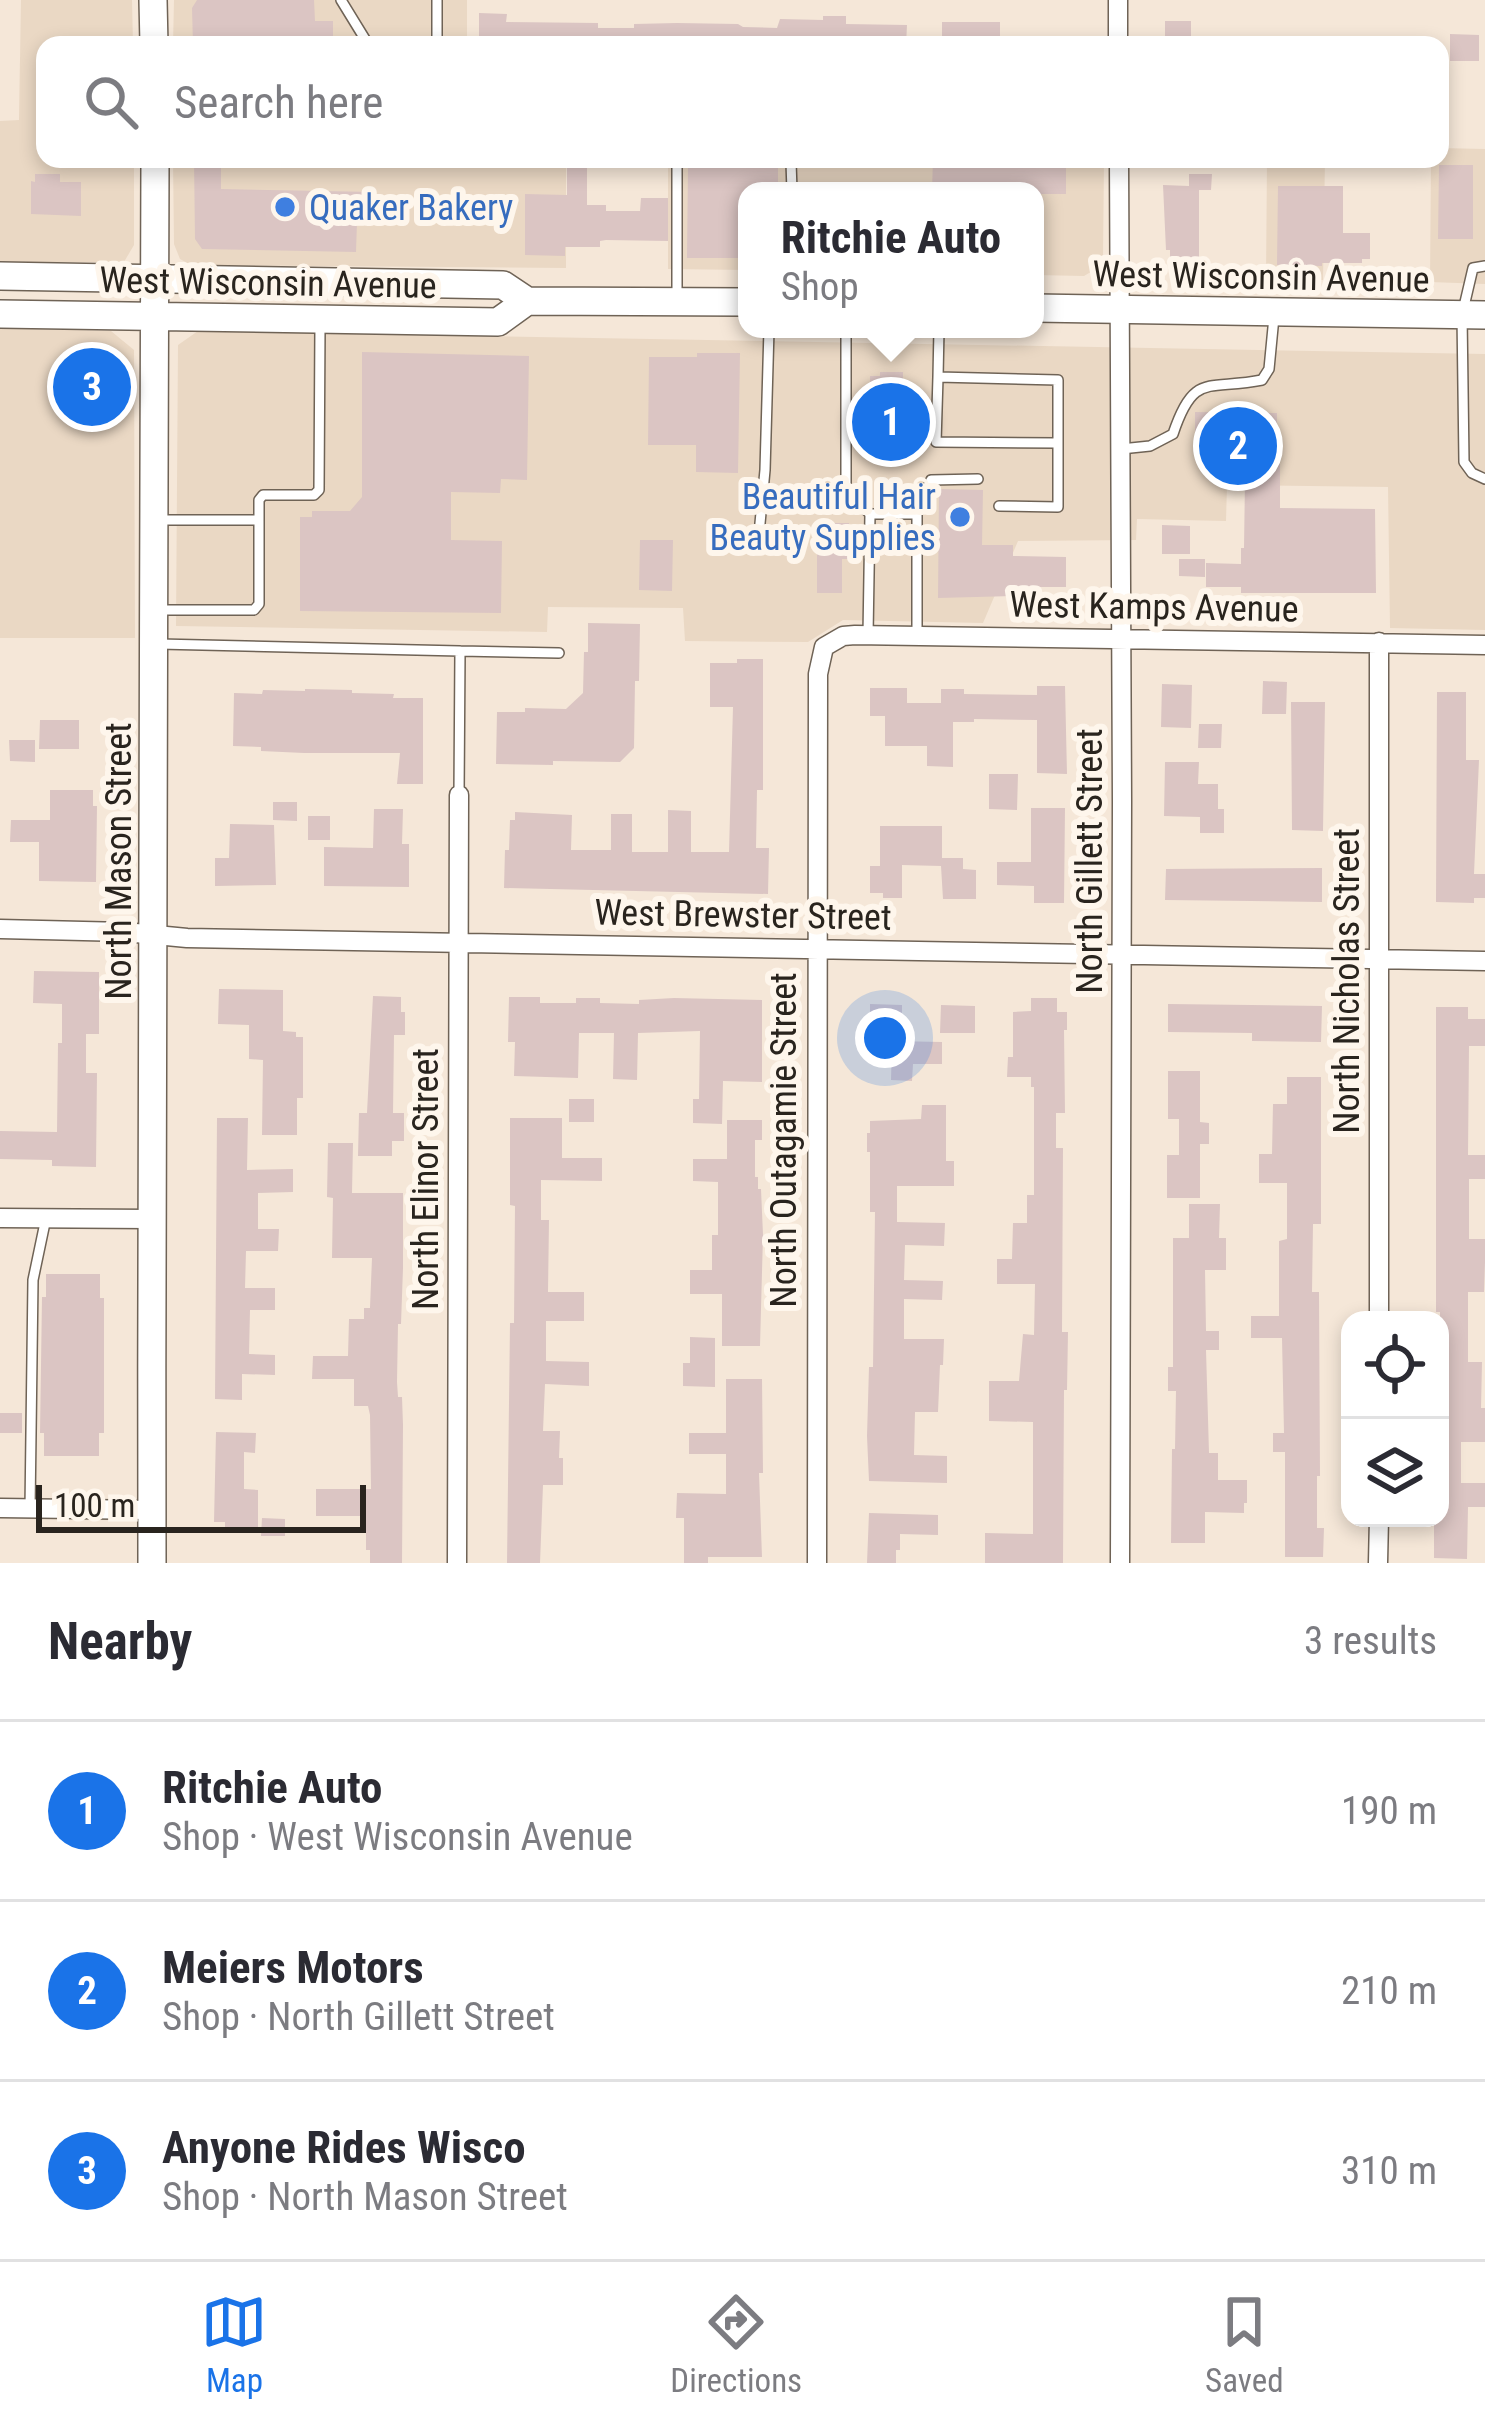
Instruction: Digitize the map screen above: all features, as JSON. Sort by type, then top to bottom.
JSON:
[{"type":"main road","points":[[153,0],[154,36]]},
{"type":"main road","name":"North Mason Street","points":[[152,1563],[155,168]]},
{"type":"main road","name":"West Wisconsin Avenue","points":[[0,276],[503,285],[527,301],[738,302]]},
{"type":"main road","points":[[0,297],[129,296],[155,279]]},
{"type":"main road","points":[[155,317],[200,299],[398,300],[455,285]]},
{"type":"main road","name":"West Wisconsin Avenue","points":[[0,314],[498,322],[527,301]]},
{"type":"main road","name":"West Wisconsin Avenue","points":[[1044,308],[1474,315]]},
{"type":"street","points":[[1118,0],[1118,36]]},
{"type":"street","name":"North Gillett Street","points":[[1118,168],[1120,1563]]},
{"type":"street","name":"West Kamps Avenue","points":[[824,647],[843,636],[868,635],[1485,645]]},
{"type":"street","name":"North Nicholas Street","points":[[1379,643],[1379,1311]]},
{"type":"street","name":"North Outagamie Street","points":[[817,1563],[818,674],[824,647]]},
{"type":"street","name":"North Elinor Street","points":[[457,1563],[459,795]]},
{"type":"street","name":"West Brewster Street","points":[[0,929],[187,938],[1485,962]]},
{"type":"street","points":[[0,1218],[151,1219]]},
{"type":"street","points":[[0,1508],[152,1510]]},
{"type":"street","points":[[1378,1527],[1378,1563]]},
{"type":"lane","points":[[341,0],[363,36]]},
{"type":"lane","points":[[437,0],[437,36]]},
{"type":"lane","points":[[677,168],[677,300]]},
{"type":"lane","points":[[1485,266],[1473,268],[1464,462],[1472,473],[1485,478]]},
{"type":"lane","points":[[1121,449],[1150,446],[1173,434],[1192,392],[1208,385],[1262,380],[1269,369],[1275,312]]},
{"type":"lane","points":[[154,610],[254,610],[259,604],[262,495],[314,495],[319,490],[320,320]]},
{"type":"lane","points":[[759,534],[769,338]]},
{"type":"lane","points":[[846,338],[846,490],[870,514],[917,514]]},
{"type":"lane","points":[[939,338],[937,442],[1057,443]]},
{"type":"lane","points":[[938,377],[1058,380],[1058,507],[999,506]]},
{"type":"lane","points":[[917,636],[917,514],[932,480],[978,479]]},
{"type":"lane","points":[[868,635],[870,514]]},
{"type":"lane","points":[[154,520],[260,520]]},
{"type":"lane","points":[[154,644],[559,653]]},
{"type":"lane","points":[[459,795],[460,650]]},
{"type":"lane","points":[[30,1508],[33,1280],[46,1218]]},
{"type":"shaded area","points":[[21,0],[132,0],[133,36],[36,36],[36,168],[134,168],[134,245],[124,262],[0,262],[0,121],[19,120]]},
{"type":"shaded area","points":[[174,0],[467,0],[467,36],[173,36]]},
{"type":"shaded area","points":[[1449,148],[1485,149],[1485,284],[1430,282],[1431,168],[1449,168]]},
{"type":"shaded area","points":[[173,168],[566,168],[566,268],[191,265],[180,259],[174,244]]},
{"type":"shaded area","points":[[668,168],[1104,168],[1103,259],[1084,276],[1044,275],[1044,182],[738,182],[738,270],[668,269]]},
{"type":"shaded area","points":[[1267,168],[1325,168],[1323,280],[1266,279]]},
{"type":"shaded area","points":[[0,328],[111,331],[134,350],[135,638],[0,638]]},
{"type":"shaded area","points":[[198,331],[1485,354],[1485,630],[1390,628],[1388,487],[1227,485],[1226,521],[1137,519],[1136,540],[1018,541],[983,623],[843,620],[808,642],[685,641],[683,608],[548,607],[547,632],[176,626],[178,345]]},
{"type":"building","points":[[197,0],[314,0],[315,21],[333,21],[333,36],[193,36],[192,8]]},
{"type":"building","points":[[479,13],[507,14],[506,22],[598,23],[598,28],[677,23],[777,28],[780,19],[823,20],[823,16],[846,16],[846,24],[907,25],[906,36],[479,36]]},
{"type":"building","points":[[1165,21],[1191,21],[1191,36],[1165,36]]},
{"type":"building","points":[[942,22],[1000,22],[1000,36],[942,36]]},
{"type":"building","points":[[1450,34],[1479,35],[1479,61],[1450,61]]},
{"type":"building","points":[[1473,165],[1473,239],[1438,239],[1439,168]]},
{"type":"building","name":"Quaker Bakery","points":[[194,168],[221,168],[221,189],[376,192],[376,222],[357,222],[356,252],[202,249],[195,239]]},
{"type":"building","points":[[567,168],[587,168],[587,205],[606,205],[606,211],[640,211],[641,198],[668,198],[668,241],[606,240],[600,241],[600,247],[565,247],[565,256],[525,255],[525,194],[567,195]]},
{"type":"building","points":[[688,168],[778,168],[778,182],[738,182],[738,258],[687,258]]},
{"type":"building","points":[[933,168],[1066,168],[1066,194],[1044,194],[1044,182],[932,182]]},
{"type":"building","points":[[35,174],[60,174],[60,182],[81,182],[81,216],[31,214]]},
{"type":"building","points":[[1189,174],[1212,174],[1211,190],[1199,190],[1199,258],[1170,258],[1163,185],[1189,186]]},
{"type":"building","points":[[1278,186],[1343,186],[1343,233],[1370,233],[1370,259],[1322,266],[1277,265]]},
{"type":"building","points":[[362,352],[529,356],[527,480],[501,479],[500,493],[451,492],[451,540],[502,541],[501,613],[300,611],[300,517],[312,517],[312,511],[350,511],[362,497]]},
{"type":"building","points":[[697,353],[740,353],[738,473],[696,472],[696,445],[648,445],[649,357],[697,357]]},
{"type":"building","points":[[70,357],[116,358],[115,416],[69,415]]},
{"type":"building","points":[[880,372],[903,372],[906,442],[876,442],[876,402],[870,402],[870,376],[880,376]]},
{"type":"building","points":[[1195,412],[1277,413],[1280,508],[1375,509],[1376,593],[1241,593],[1241,587],[1206,587],[1206,563],[1241,564],[1245,480],[1229,480],[1229,462],[1199,461]]},
{"type":"building","name":"Beautiful Hair Beauty Supplies","points":[[939,489],[983,490],[982,545],[1013,545],[1013,556],[1066,557],[1066,587],[1013,587],[1013,596],[938,598]]},
{"type":"building","points":[[817,523],[849,523],[842,593],[817,593]]},
{"type":"building","points":[[1162,525],[1190,526],[1190,554],[1162,554]]},
{"type":"building","points":[[640,540],[673,540],[672,591],[639,590]]},
{"type":"building","points":[[1179,559],[1205,559],[1205,577],[1179,576]]},
{"type":"building","points":[[588,623],[640,624],[634,748],[620,762],[496,764],[497,712],[566,709],[583,693]]},
{"type":"building","points":[[737,659],[763,659],[763,790],[757,790],[756,848],[769,848],[768,894],[504,888],[505,850],[509,850],[510,820],[515,820],[515,812],[572,815],[571,850],[611,850],[611,814],[632,814],[632,852],[668,852],[668,810],[691,811],[691,852],[729,852],[733,707],[710,707],[710,663],[737,663]]},
{"type":"building","points":[[1263,681],[1287,682],[1286,714],[1262,714]]},
{"type":"building","points":[[1162,684],[1192,685],[1191,728],[1161,727]]},
{"type":"building","points":[[1037,686],[1065,686],[1067,774],[1037,773],[1037,720],[953,722],[953,767],[927,766],[927,746],[885,746],[885,716],[870,716],[870,688],[907,688],[907,703],[941,703],[941,689],[1037,695]]},
{"type":"building","points":[[305,689],[423,698],[423,784],[397,784],[400,753],[304,753],[233,746],[234,693]]},
{"type":"building","points":[[1437,692],[1466,692],[1466,760],[1479,760],[1474,874],[1485,874],[1485,898],[1474,898],[1474,903],[1436,902]]},
{"type":"building","points":[[1291,702],[1325,702],[1323,831],[1292,830]]},
{"type":"building","points":[[40,720],[79,720],[79,749],[39,749]]},
{"type":"building","points":[[1199,724],[1222,724],[1221,748],[1198,748]]},
{"type":"building","points":[[9,740],[35,740],[35,762],[10,761]]},
{"type":"building","points":[[1165,762],[1199,762],[1198,784],[1218,784],[1224,833],[1200,833],[1200,817],[1164,816]]},
{"type":"building","points":[[989,774],[1018,774],[1017,810],[989,809]]},
{"type":"building","points":[[50,790],[93,790],[96,882],[39,881],[39,842],[10,842],[11,820],[50,820]]},
{"type":"building","points":[[273,802],[297,802],[297,821],[273,820]]},
{"type":"building","points":[[1031,808],[1065,808],[1064,903],[1034,903],[1034,886],[997,885],[997,862],[1031,862]]},
{"type":"building","points":[[374,809],[403,809],[402,844],[409,844],[409,887],[324,886],[324,847],[373,848]]},
{"type":"building","points":[[308,816],[330,816],[330,840],[308,840]]},
{"type":"building","points":[[230,824],[274,825],[276,885],[215,886],[215,858],[229,858]]},
{"type":"building","points":[[880,826],[942,826],[942,858],[963,858],[963,869],[976,870],[976,899],[943,899],[941,866],[902,865],[902,898],[870,893],[870,866],[880,866]]},
{"type":"building","points":[[1322,868],[1322,902],[1165,900],[1166,869]]},
{"type":"building","points":[[34,971],[99,972],[99,1034],[86,1034],[86,1073],[97,1073],[96,1167],[0,1159],[0,1131],[57,1132],[62,1004],[33,1003]]},
{"type":"building","points":[[219,989],[283,990],[283,1031],[303,1037],[303,1098],[297,1098],[297,1135],[262,1135],[263,1060],[249,1059],[249,1025],[218,1024]]},
{"type":"building","points":[[373,996],[401,997],[401,1012],[405,1012],[405,1035],[394,1035],[393,1113],[404,1113],[404,1141],[392,1141],[392,1156],[358,1156],[359,1113],[367,1113]]},
{"type":"building","points":[[509,997],[540,997],[540,1003],[576,1003],[576,998],[639,1004],[639,1000],[674,998],[762,1000],[762,1082],[723,1081],[722,1124],[693,1123],[693,1099],[699,1099],[700,1031],[638,1033],[637,1080],[613,1079],[614,1033],[579,1033],[578,1078],[514,1076],[515,1042],[508,1042]]},
{"type":"building","points":[[1031,998],[1057,998],[1057,1012],[1067,1012],[1065,1113],[1056,1113],[1056,1148],[1063,1148],[1062,1332],[1068,1332],[1063,1563],[985,1563],[985,1533],[1033,1534],[1033,1422],[989,1421],[989,1381],[1019,1381],[1023,1334],[1034,1335],[1035,1284],[997,1284],[997,1259],[1012,1259],[1013,1223],[1027,1223],[1027,1195],[1034,1195],[1034,1087],[1031,1077],[1007,1077],[1008,1057],[1013,1057],[1013,1012],[1031,1011]]},
{"type":"building","points":[[870,1004],[902,1005],[902,1033],[870,1033]]},
{"type":"building","points":[[1168,1004],[1322,1006],[1321,1042],[1252,1041],[1252,1033],[1168,1032]]},
{"type":"building","points":[[941,1005],[975,1006],[975,1033],[940,1033]]},
{"type":"building","points":[[1436,1007],[1468,1007],[1468,1019],[1485,1019],[1485,1046],[1469,1046],[1468,1155],[1485,1155],[1485,1179],[1469,1179],[1469,1239],[1485,1239],[1485,1262],[1484,1292],[1468,1292],[1468,1362],[1482,1362],[1485,1442],[1461,1442],[1461,1483],[1485,1483],[1485,1507],[1468,1507],[1467,1559],[1434,1558],[1434,1527],[1449,1527],[1449,1311],[1436,1311]]},
{"type":"building","points":[[892,1041],[942,1042],[942,1064],[913,1064],[912,1081],[891,1080]]},
{"type":"building","points":[[1168,1071],[1200,1071],[1200,1122],[1209,1123],[1209,1144],[1200,1144],[1200,1198],[1167,1198],[1167,1155],[1179,1155],[1179,1119],[1168,1119]]},
{"type":"building","points":[[1287,1077],[1321,1077],[1321,1224],[1313,1224],[1312,1292],[1319,1292],[1317,1528],[1324,1528],[1323,1557],[1285,1557],[1285,1452],[1273,1452],[1273,1433],[1284,1433],[1282,1338],[1251,1338],[1251,1316],[1279,1316],[1279,1241],[1287,1239],[1287,1183],[1259,1183],[1259,1154],[1272,1154],[1273,1104],[1287,1104]]},
{"type":"building","points":[[569,1099],[594,1099],[594,1122],[569,1122]]},
{"type":"building","points":[[922,1105],[946,1105],[946,1161],[954,1161],[954,1186],[897,1186],[897,1222],[945,1223],[944,1246],[905,1245],[904,1280],[943,1281],[942,1300],[904,1299],[904,1339],[944,1339],[938,1412],[915,1412],[914,1455],[947,1456],[947,1483],[869,1481],[875,1212],[870,1212],[867,1133],[870,1121],[921,1119]]},
{"type":"building","points":[[217,1118],[248,1118],[247,1170],[293,1169],[293,1192],[258,1193],[258,1229],[279,1229],[278,1251],[246,1251],[245,1288],[275,1288],[275,1310],[250,1310],[249,1354],[275,1355],[275,1375],[242,1374],[242,1400],[215,1399]]},
{"type":"building","points":[[510,1118],[562,1118],[562,1158],[602,1158],[602,1181],[541,1180],[541,1220],[549,1220],[548,1292],[584,1292],[584,1321],[546,1321],[546,1361],[589,1362],[589,1386],[545,1384],[543,1431],[560,1431],[563,1485],[543,1485],[540,1563],[507,1563],[515,1206],[510,1205]]},
{"type":"building","points":[[727,1120],[762,1120],[762,1140],[755,1140],[763,1235],[760,1346],[722,1346],[722,1294],[690,1294],[690,1270],[712,1270],[712,1235],[718,1235],[718,1182],[693,1181],[693,1159],[727,1159]]},
{"type":"building","points":[[328,1143],[353,1143],[352,1193],[403,1193],[397,1382],[403,1425],[402,1563],[370,1563],[366,1516],[316,1516],[316,1489],[371,1489],[370,1415],[368,1406],[354,1406],[354,1379],[312,1379],[313,1356],[348,1356],[349,1319],[364,1319],[364,1308],[370,1308],[372,1258],[332,1258]]},
{"type":"building","points":[[1189,1204],[1220,1204],[1219,1238],[1226,1238],[1226,1270],[1205,1270],[1206,1331],[1219,1331],[1219,1350],[1206,1350],[1209,1453],[1218,1453],[1218,1480],[1247,1480],[1247,1503],[1244,1513],[1205,1512],[1205,1543],[1171,1543],[1176,1391],[1168,1391],[1168,1367],[1173,1367],[1173,1238],[1189,1238]]},
{"type":"building","points":[[46,1274],[100,1274],[104,1433],[99,1433],[99,1456],[44,1456],[44,1433],[40,1433]]},
{"type":"building","points":[[690,1337],[715,1338],[715,1387],[683,1386],[683,1363],[690,1363]]},
{"type":"building","points":[[726,1379],[762,1379],[762,1557],[708,1557],[708,1563],[684,1563],[684,1518],[676,1518],[677,1493],[726,1494],[726,1454],[689,1454],[689,1433],[726,1433]]},
{"type":"building","points":[[0,1413],[22,1413],[22,1433],[0,1433]]},
{"type":"building","points":[[216,1432],[256,1433],[255,1453],[244,1452],[244,1489],[258,1490],[258,1528],[214,1522]]},
{"type":"building","points":[[869,1513],[938,1515],[938,1535],[900,1534],[896,1563],[867,1563]]},
{"type":"building","points":[[262,1518],[285,1519],[285,1536],[261,1536]]},
{"type":"place","name":"Quaker Bakery","points":[[285,207]]},
{"type":"place","name":"Anyone Rides Wisco","points":[[92,387]]},
{"type":"place","name":"Ritchie Auto","points":[[891,422]]},
{"type":"place","name":"Meiers Motors","points":[[1238,446]]},
{"type":"place","name":"Beautiful Hair Beauty Supplies","points":[[960,517]]}]
